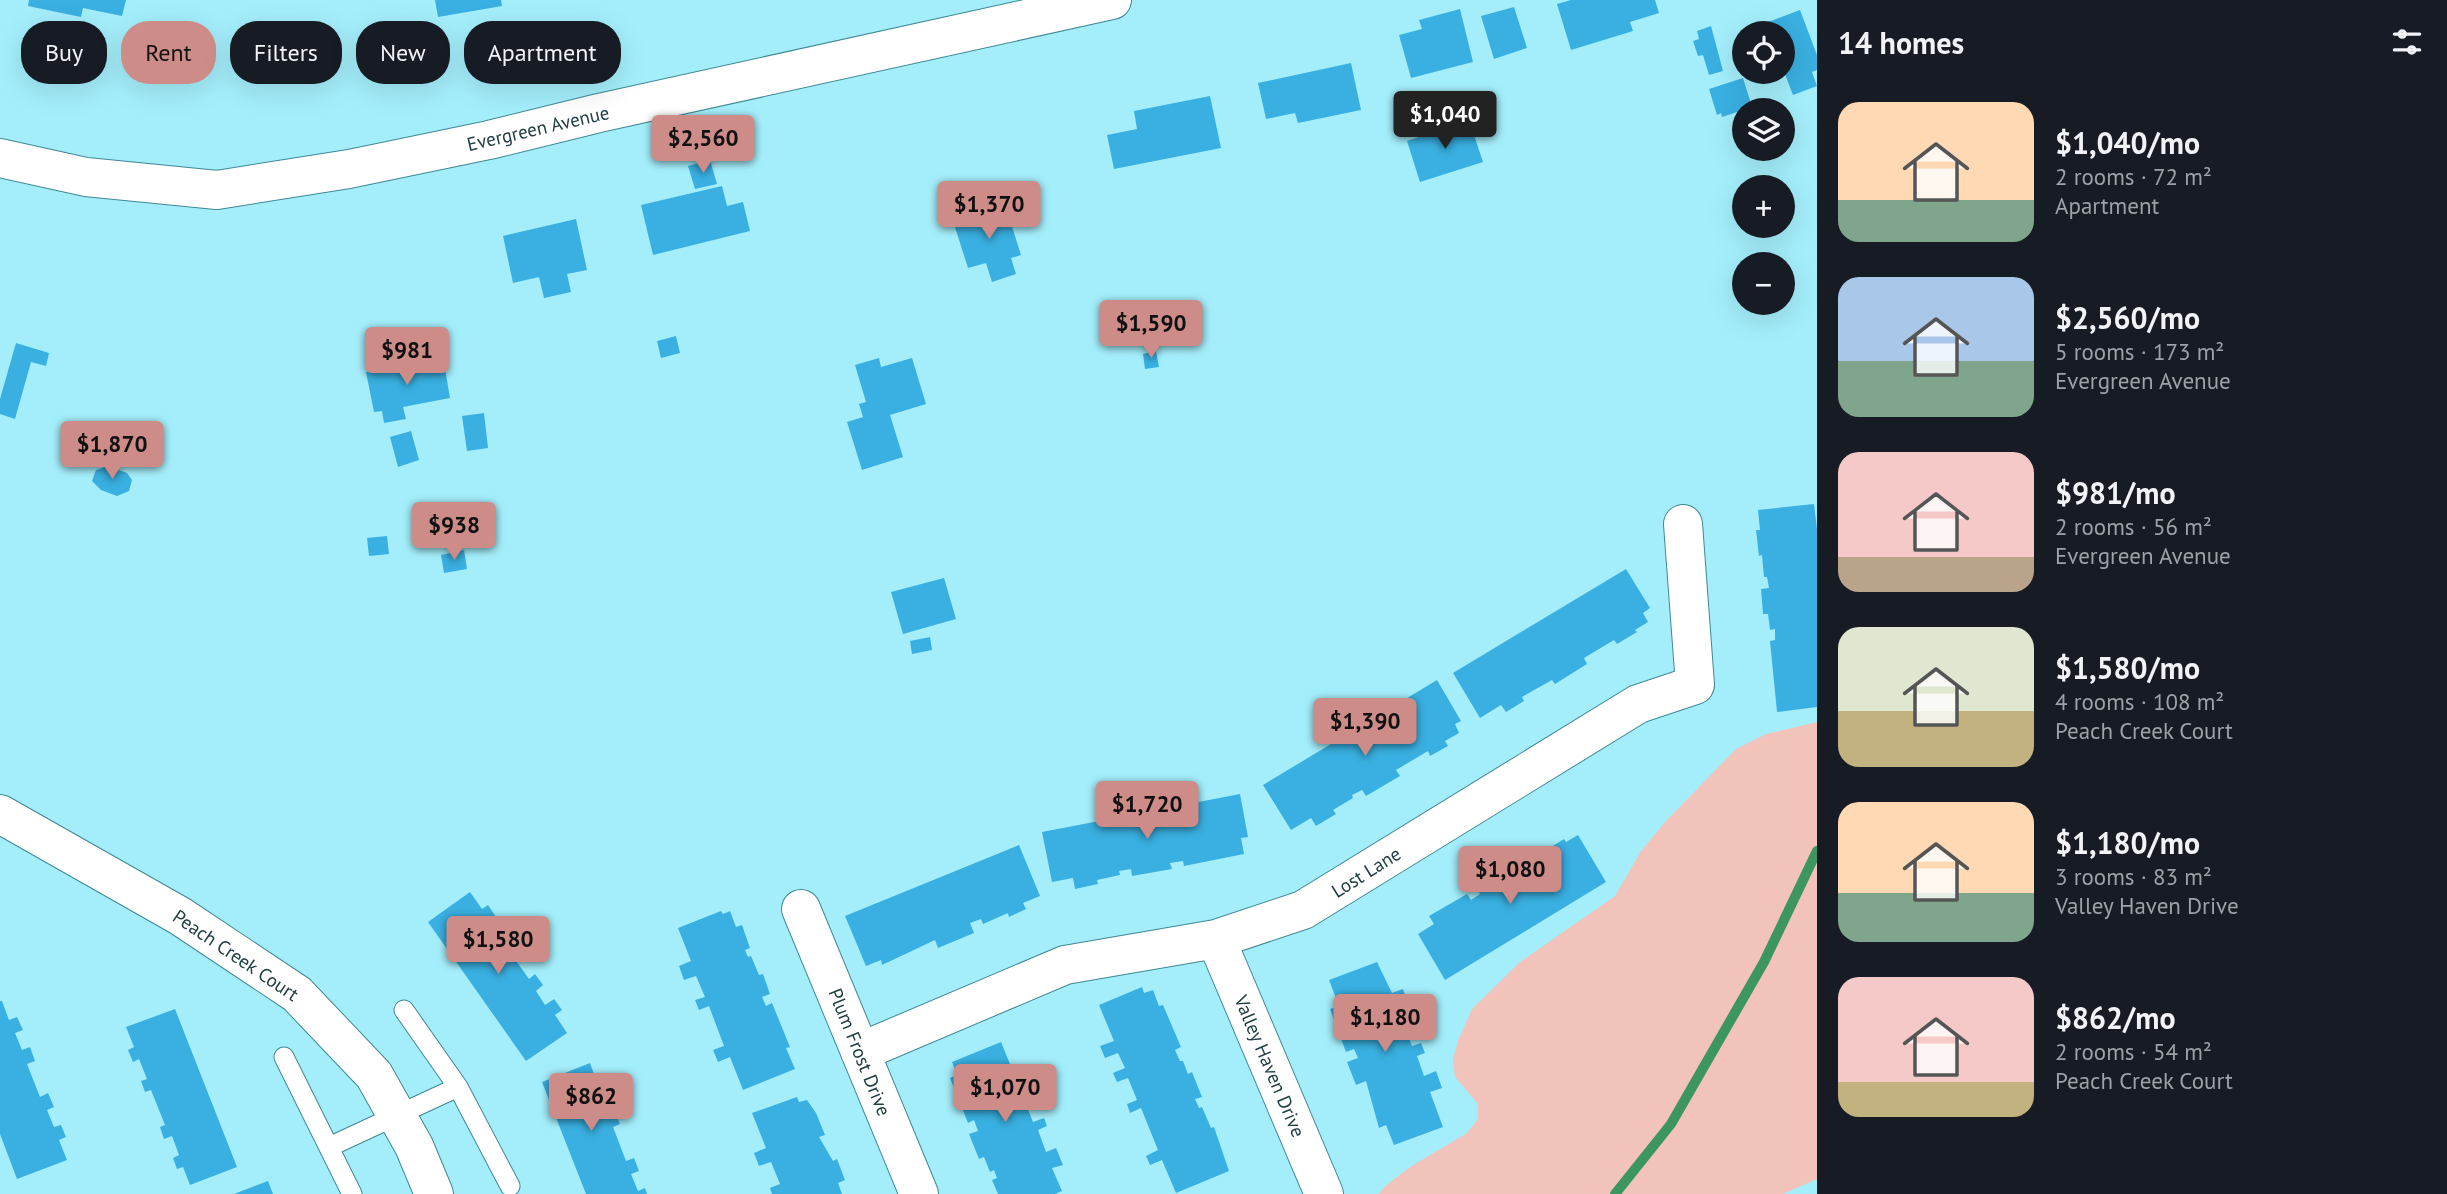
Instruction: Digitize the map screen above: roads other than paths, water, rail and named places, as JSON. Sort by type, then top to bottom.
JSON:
[{"type":"street","name":"Evergreen Avenue","points":[[0,158],[86,177],[217,190],[349,169],[489,140],[1112,0]]},
{"type":"street","name":"Lost Lane","points":[[860,1052],[1065,965],[1216,939],[1303,910],[1638,704],[1695,685],[1683,524]]},
{"type":"street","name":"Peach Creek Court","points":[[0,814],[180,916],[296,994],[374,1074],[414,1146],[434,1194]]},
{"type":"street","name":"Plum Frost Drive","points":[[801,909],[919,1194]]},
{"type":"street","name":"Valley Haven Drive","points":[[1216,939],[1324,1194]]},
{"type":"lane","points":[[404,1010],[458,1087],[510,1186]]},
{"type":"lane","points":[[284,1057],[352,1194]]},
{"type":"lane","points":[[329,1147],[458,1087]]},
{"type":"waterway","points":[[1615,1194],[1671,1124],[1764,962],[1817,851]]}]
